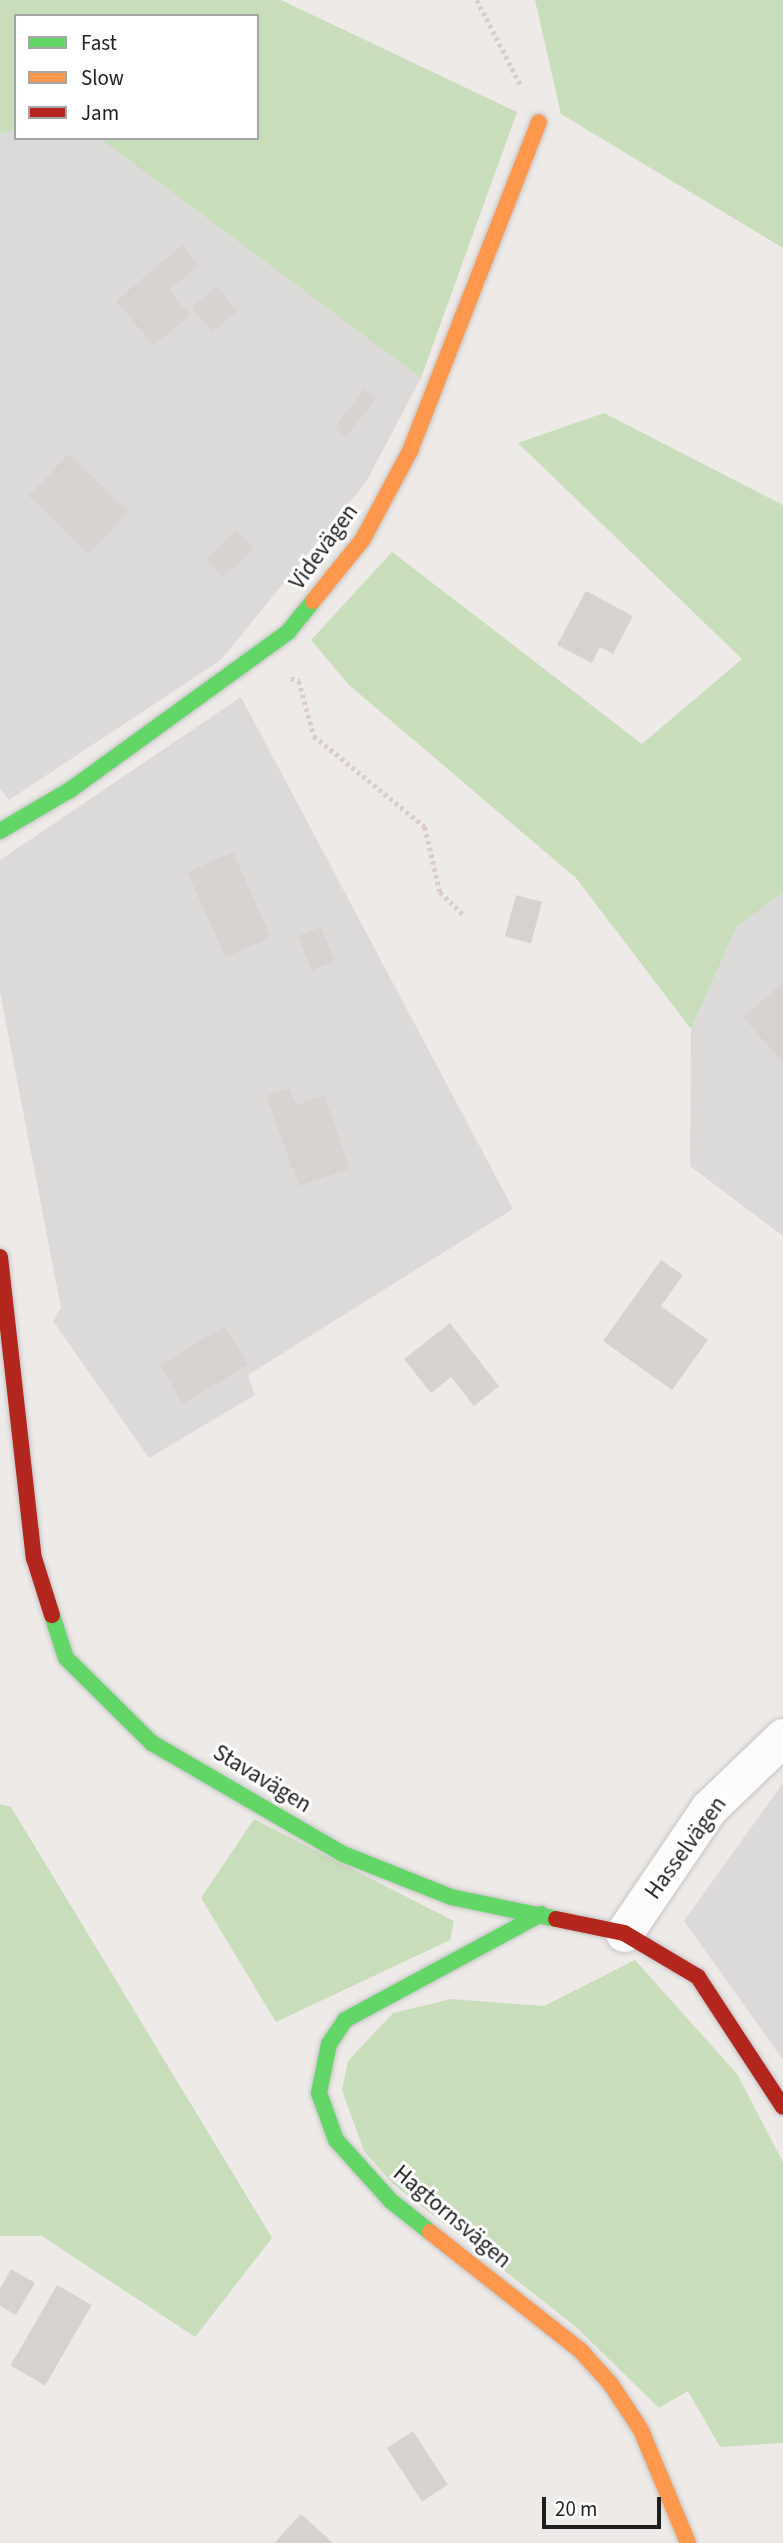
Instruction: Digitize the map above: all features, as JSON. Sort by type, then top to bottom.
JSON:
[{"type":"street","name":"Videvägen","points":[[0,831],[70,790],[288,632],[363,538],[410,450],[539,122]]},
{"type":"street","name":"Stavavägen","points":[[0,1257],[34,1558],[66,1658],[152,1743],[343,1854],[451,1897],[624,1933],[698,1977],[783,2107]]},
{"type":"street","name":"Hasselvägen","points":[[624,1933],[709,1808],[783,1737]]},
{"type":"street","name":"Hagtornsvägen","points":[[541,1914],[345,2020],[329,2044],[319,2093],[337,2140],[391,2202],[580,2350],[610,2383],[646,2441],[688,2543]]},
{"type":"path","points":[[477,0],[539,122]]},
{"type":"path","points":[[248,662],[299,681],[314,736],[425,827],[440,892],[465,916]]},
{"type":"shaded area","points":[[14,130],[14,140],[102,140],[421,378],[366,482],[221,660],[9,800],[0,789],[0,134]]},
{"type":"shaded area","points":[[241,697],[513,1209],[248,1375],[255,1395],[149,1458],[53,1321],[61,1308],[0,992],[0,860]]},
{"type":"shaded area","points":[[783,893],[783,1236],[690,1166],[691,1029],[737,926]]},
{"type":"shaded area","points":[[783,1783],[783,2060],[684,1921]]},
{"type":"green space","points":[[0,0],[281,0],[517,112],[421,378],[102,140],[259,140],[259,14],[14,14],[14,130],[0,134]]},
{"type":"green space","points":[[535,0],[783,0],[783,248],[561,114]]},
{"type":"green space","points":[[604,413],[783,505],[783,893],[737,926],[691,1029],[576,878],[349,685],[311,640],[392,552],[642,744],[742,659],[518,443]]},
{"type":"green space","points":[[0,1804],[11,1807],[272,2238],[195,2337],[42,2236],[0,2236]]},
{"type":"green space","points":[[254,1819],[454,1921],[450,1940],[276,2022],[201,1898]]},
{"type":"green space","points":[[635,1960],[737,2074],[783,2162],[783,2443],[720,2447],[688,2391],[659,2408],[575,2326],[392,2183],[364,2151],[342,2090],[348,2061],[393,2013],[451,1999],[544,2006]]},
{"type":"building","points":[[182,245],[199,265],[169,290],[190,315],[154,346],[116,301]]},
{"type":"building","points":[[217,287],[237,312],[212,332],[192,307]]},
{"type":"building","points":[[364,389],[376,398],[346,437],[335,428]]},
{"type":"building","points":[[69,454],[129,512],[88,553],[29,496]]},
{"type":"building","points":[[237,530],[254,548],[223,577],[206,559]]},
{"type":"building","points":[[586,591],[633,616],[613,654],[600,647],[592,663],[557,645]]},
{"type":"building","points":[[233,852],[271,937],[225,957],[187,872]]},
{"type":"building","points":[[516,895],[542,902],[531,944],[505,937]]},
{"type":"building","points":[[321,927],[335,961],[312,971],[298,936]]},
{"type":"building","points":[[783,983],[783,1063],[743,1017]]},
{"type":"building","points":[[289,1088],[296,1105],[324,1095],[350,1168],[299,1186],[266,1096]]},
{"type":"building","points":[[661,1260],[683,1275],[661,1306],[708,1340],[672,1390],[603,1341]]},
{"type":"building","points":[[450,1323],[499,1386],[474,1406],[451,1377],[431,1393],[404,1359]]},
{"type":"building","points":[[225,1326],[248,1365],[183,1404],[160,1365]]},
{"type":"building","points":[[11,2269],[35,2283],[16,2315],[0,2306],[0,2289]]},
{"type":"building","points":[[57,2285],[92,2305],[45,2386],[10,2366]]},
{"type":"building","points":[[413,2431],[448,2485],[422,2502],[387,2448]]},
{"type":"building","points":[[301,2514],[333,2543],[274,2543]]},
{"type":"traffic: fast","points":[[0,831],[70,790],[288,632],[313,601]]},
{"type":"traffic: fast","points":[[52,1615],[66,1658],[152,1743],[343,1854],[451,1897],[556,1919]]},
{"type":"traffic: fast","points":[[430,2232],[391,2201],[336,2140],[319,2093],[329,2044],[345,2020],[541,1914]]},
{"type":"traffic: slow","points":[[313,601],[363,539],[410,451],[539,122]]},
{"type":"traffic: slow","points":[[430,2232],[580,2350],[610,2383],[641,2430],[688,2543]]},
{"type":"traffic: jam","points":[[0,1257],[34,1558],[52,1615]]},
{"type":"traffic: jam","points":[[556,1919],[624,1933],[698,1977],[783,2107]]}]
